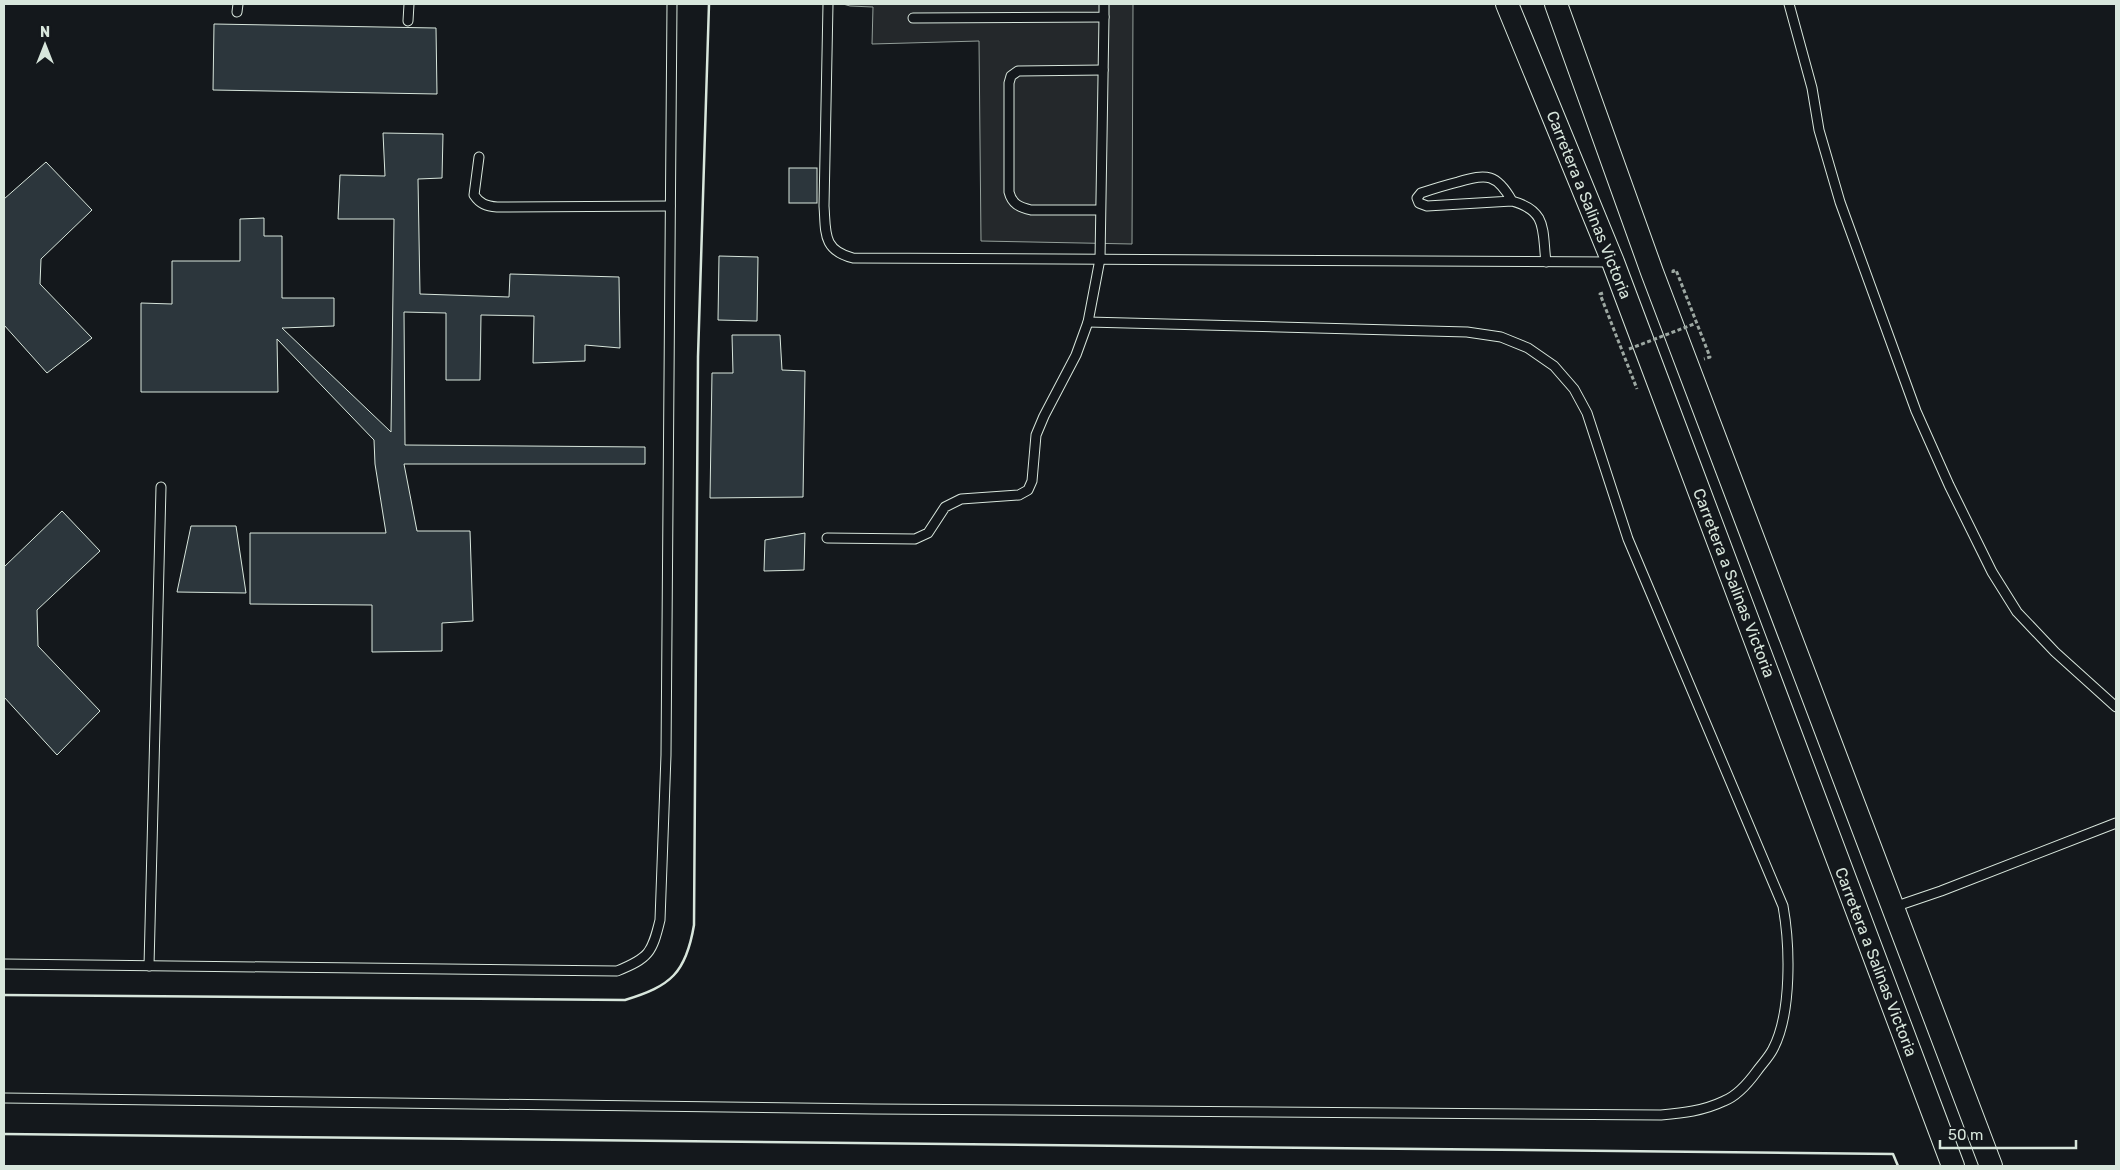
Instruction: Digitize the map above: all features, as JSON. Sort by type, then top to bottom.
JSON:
[{"type":"main road","name":"Carretera a Salinas Victoria","points":[[1506,4],[1613,262],[1953,1166]]},
{"type":"main road","name":"Carretera a Salinas Victoria","points":[[1556,4],[1652,272],[1991,1166]]},
{"type":"lane","points":[[408,21],[409,4]]},
{"type":"lane","points":[[4,964],[617,971],[637,963],[648,954],[656,938],[660,920],[665,774],[672,4]]},
{"type":"lane","points":[[828,4],[824,206],[826,236],[830,247],[842,255],[852,258],[1613,262]]},
{"type":"lane","points":[[827,538],[916,539],[928,533],[945,507],[961,499],[1019,495],[1028,490],[1032,481],[1036,436],[1044,416],[1076,355],[1088,322],[1100,259],[1104,4]]},
{"type":"lane","points":[[1789,4],[1812,88],[1819,130],[1840,202],[1916,411],[1949,485],[1992,572],[2017,612],[2055,652],[2116,707]]},
{"type":"lane","points":[[913,18],[1104,17]]},
{"type":"lane","points":[[1100,210],[1031,210],[1011,200],[1009,192],[1009,83],[1011,76],[1018,71],[1103,70]]},
{"type":"lane","points":[[479,157],[474,195],[479,202],[487,206],[497,208],[670,206]]},
{"type":"lane","points":[[1512,202],[1505,189],[1496,180],[1479,176],[1421,193],[1417,198],[1419,203],[1427,206],[1512,202],[1525,205],[1534,210],[1541,221],[1546,262]]},
{"type":"lane","points":[[4,1098],[874,1109],[1660,1115],[1693,1112],[1725,1101],[1749,1082],[1773,1049],[1783,1018],[1786,993],[1788,932],[1784,906],[1628,539],[1587,413],[1574,389],[1554,366],[1528,348],[1501,337],[1467,332],[1088,322]]},
{"type":"lane","points":[[149,966],[161,487]]},
{"type":"lane","points":[[1893,907],[1941,891],[2116,823]]},
{"type":"path","points":[[1630,349],[1694,324]]},
{"type":"shaded area","points":[[843,4],[1133,4],[1132,244],[981,241],[979,41],[872,44],[873,7]]},
{"type":"building","points":[[214,24],[436,28],[437,94],[213,90]]},
{"type":"building","points":[[383,133],[443,134],[442,178],[418,179],[420,294],[509,297],[510,274],[619,277],[620,348],[585,345],[585,361],[533,363],[534,316],[481,315],[480,380],[446,380],[446,313],[404,312],[405,445],[645,447],[645,464],[404,464],[417,531],[470,531],[473,621],[442,623],[442,651],[372,652],[372,605],[250,604],[250,533],[386,533],[375,464],[374,440],[277,339],[278,392],[141,392],[141,303],[172,304],[172,261],[240,261],[240,219],[264,218],[264,236],[282,236],[282,298],[334,298],[334,326],[282,328],[391,432],[394,219],[338,219],[340,175],[385,176]]},
{"type":"building","points":[[46,162],[92,210],[41,259],[40,284],[92,338],[47,373],[4,325],[4,199]]},
{"type":"building","points":[[789,168],[817,168],[817,203],[789,203]]},
{"type":"building","points":[[719,256],[758,257],[757,321],[718,320]]},
{"type":"building","points":[[732,335],[780,335],[782,370],[805,371],[803,497],[710,498],[712,373],[733,373]]},
{"type":"building","points":[[62,511],[100,551],[37,610],[38,646],[100,711],[57,755],[4,697],[4,567]]},
{"type":"building","points":[[191,526],[236,526],[246,593],[177,592]]},
{"type":"building","points":[[805,533],[804,570],[764,571],[765,540]]},
{"type":"wall","points":[[4,995],[625,1000],[641,995],[665,983],[681,966],[691,941],[694,925],[698,357],[709,4]]},
{"type":"wall","points":[[4,1134],[1893,1154],[1898,1166]]}]
